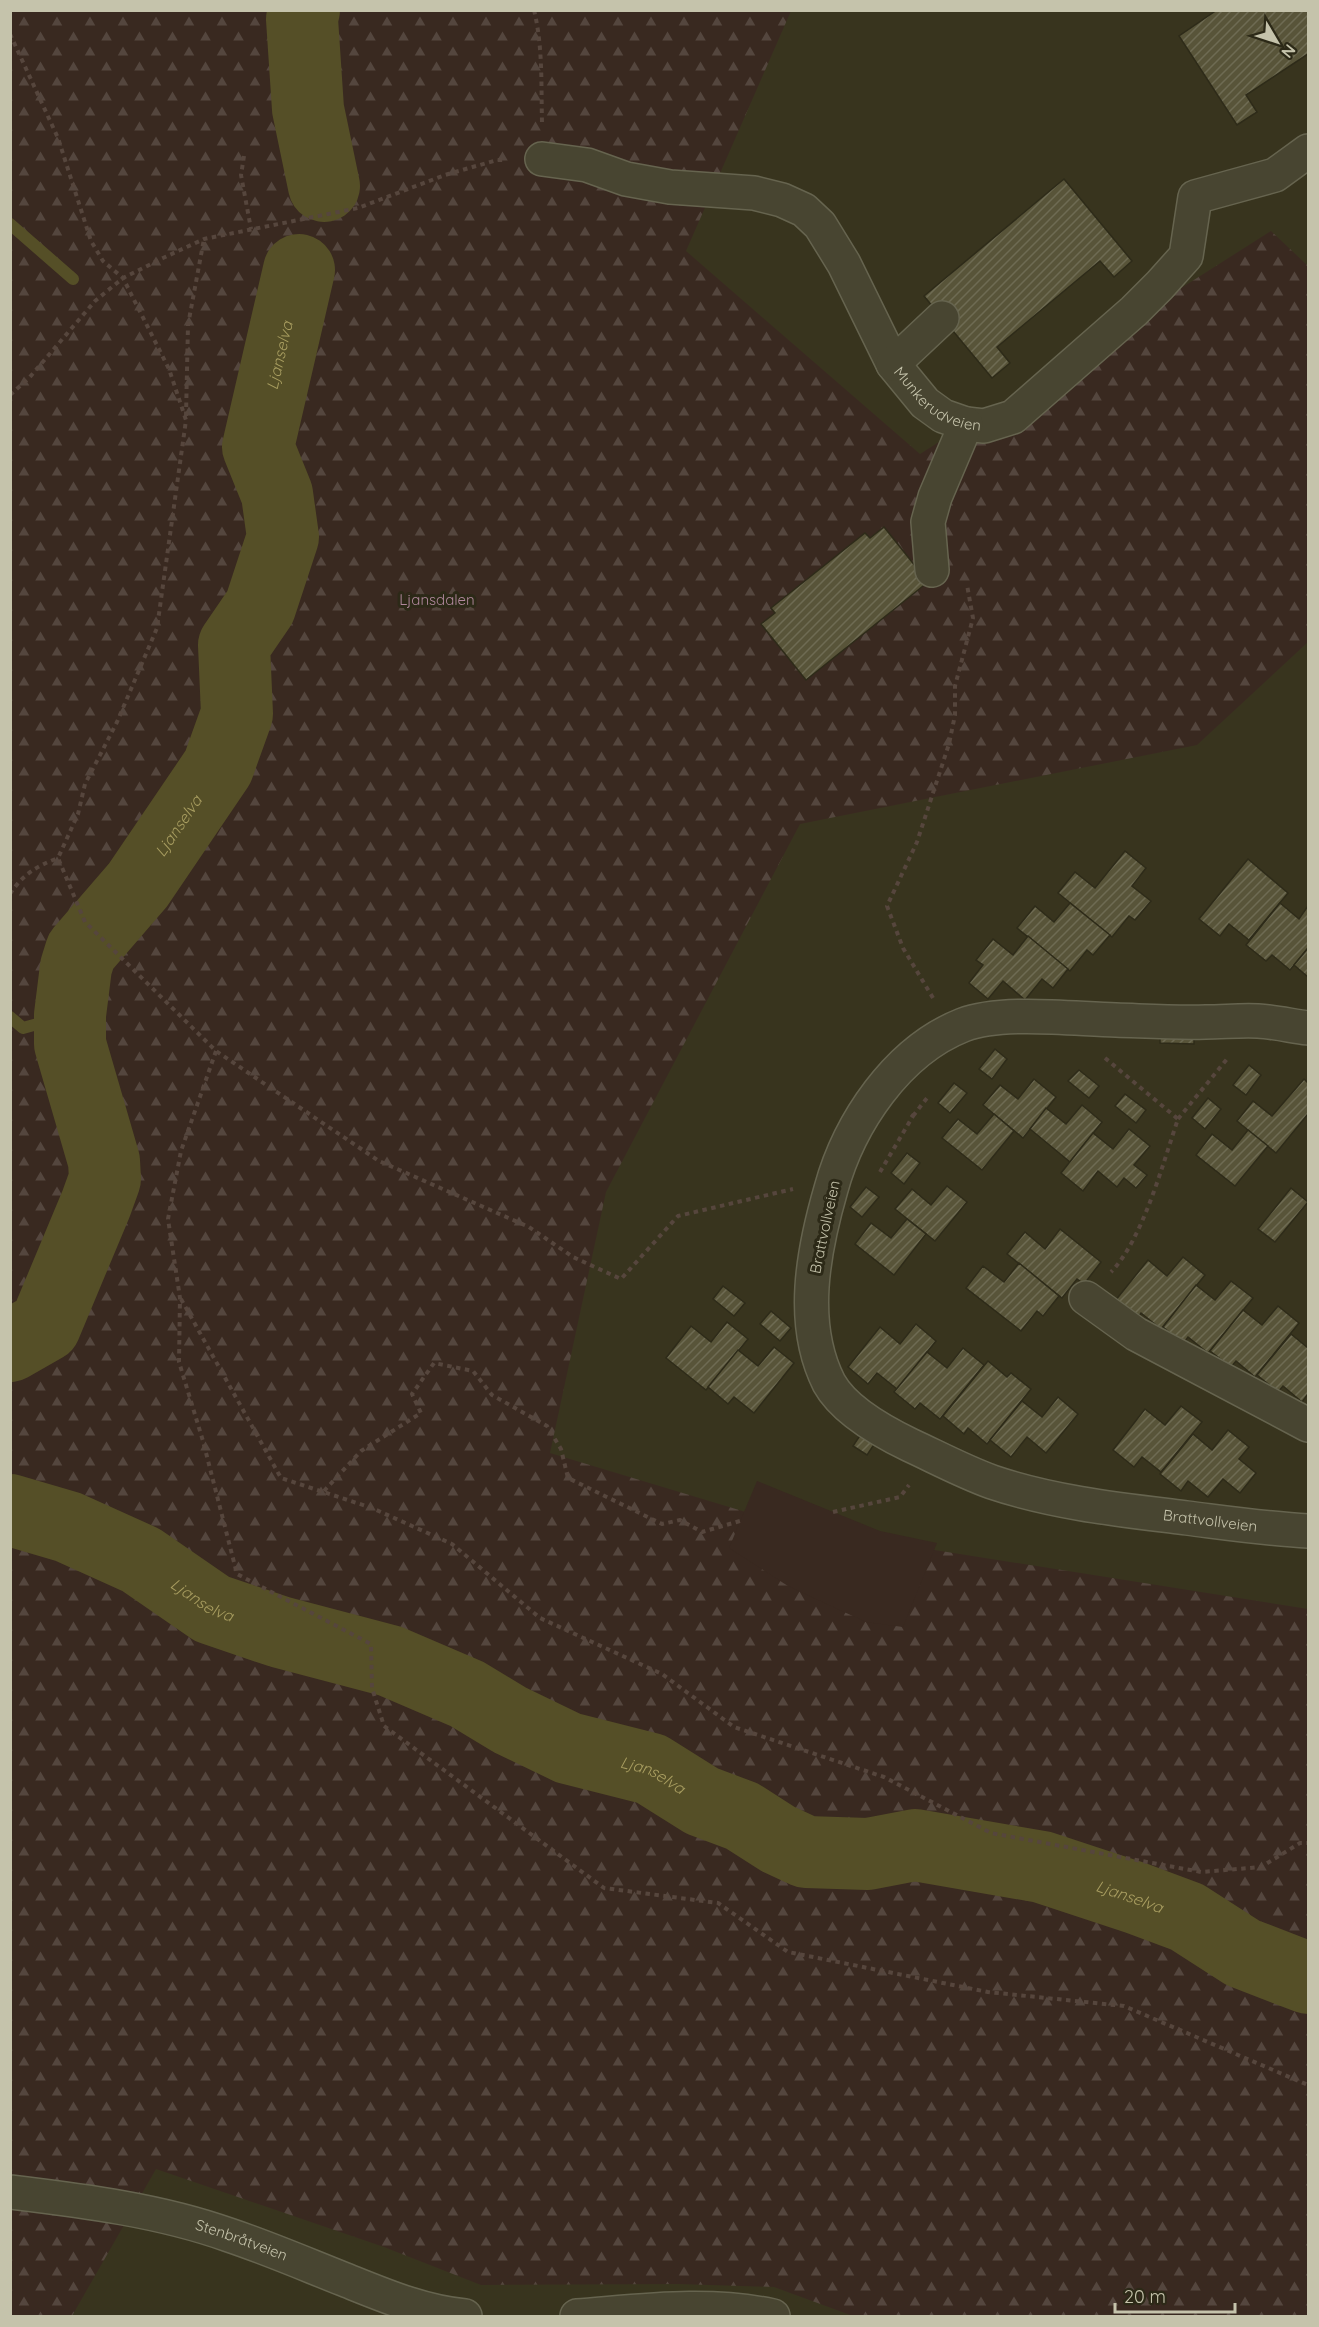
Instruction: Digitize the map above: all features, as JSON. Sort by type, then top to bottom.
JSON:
[{"type":"street","name":"Munkerudveien","points":[[542,159],[587,165],[626,179],[670,187],[754,194],[782,200],[804,210],[820,225],[844,264],[893,364],[925,403],[943,416],[966,424],[984,426],[1013,417],[1160,285],[1186,256],[1195,197],[1275,175],[1308,151]]},
{"type":"street","points":[[893,364],[942,318]]},
{"type":"street","points":[[932,570],[928,522],[935,497],[966,424]]},
{"type":"street","name":"Brattvollveien","points":[[1308,1028],[1259,1021],[1205,1022],[1029,1016],[967,1023],[933,1039],[906,1061],[881,1088],[857,1127],[833,1180],[815,1263],[811,1325],[818,1356],[831,1387],[856,1412],[884,1432],[990,1481],[1026,1491],[1123,1510],[1308,1531]]},
{"type":"street","points":[[1086,1299],[1136,1334],[1308,1425]]},
{"type":"street","name":"Stenbråtveien","points":[[10,2192],[79,2200],[179,2219],[266,2248],[394,2299],[436,2313],[465,2316]]},
{"type":"street","points":[[577,2316],[681,2308],[717,2309],[773,2316]]},
{"type":"path","points":[[10,395],[28,378],[94,301],[123,278],[204,239],[358,208],[445,175],[497,160],[542,159],[540,59],[538,25],[534,10]]},
{"type":"path","points":[[10,34],[58,138],[91,241],[103,261],[123,278],[169,369],[186,420]]},
{"type":"path","points":[[244,156],[241,175],[251,229]]},
{"type":"path","points":[[10,894],[30,871],[58,858],[78,814],[85,784],[117,723],[157,628],[186,420],[188,325],[204,239]]},
{"type":"path","points":[[951,1030],[903,948],[886,906],[917,842],[949,744],[955,715],[955,686],[973,618],[965,577]]},
{"type":"path","points":[[58,858],[85,922],[216,1051],[379,1161],[528,1227],[573,1257],[621,1279],[678,1216],[833,1180]]},
{"type":"path","points":[[1086,1299],[1122,1261],[1150,1202],[1178,1119],[1259,1021]]},
{"type":"path","points":[[216,1051],[181,1151],[168,1219],[180,1298],[178,1362],[203,1441],[237,1574],[371,1644],[372,1688],[384,1726],[604,1888],[718,1903],[788,1952],[988,1992],[1124,2006],[1308,2085]]},
{"type":"path","points":[[1099,1054],[1178,1119]]},
{"type":"path","points":[[180,1298],[281,1478],[372,1508],[452,1544],[540,1618],[662,1674],[734,1727],[884,1777],[991,1833],[1201,1872],[1261,1867],[1300,1843],[1308,1843]]},
{"type":"path","points":[[323,1491],[362,1452],[421,1413],[412,1394],[434,1363],[473,1371],[492,1395],[547,1426],[561,1449],[568,1478],[662,1524],[680,1520],[702,1532],[740,1521]]},
{"type":"path","points":[[833,1512],[900,1497],[912,1482]]},
{"type":"green space","name":"Ljansdalen","points":[[11,11],[791,11],[686,251],[920,454],[1271,231],[1308,266],[1308,642],[1197,745],[800,824],[606,1192],[550,1453],[802,1529],[1308,1609],[1308,2316],[853,2316],[774,2287],[679,2284],[481,2285],[384,2247],[156,2169],[72,2316],[11,2316]]},
{"type":"green space","points":[[757,1481],[880,1531],[937,1543],[903,1627],[866,1622],[788,1586],[729,1548]]},
{"type":"building","points":[[1217,10],[1308,10],[1308,54],[1246,95],[1257,112],[1237,125],[1179,36]]},
{"type":"building","points":[[1064,179],[1132,261],[1114,277],[1100,261],[997,347],[1010,363],[992,378],[924,296]]},
{"type":"building","points":[[884,527],[928,582],[806,680],[761,624],[775,613],[771,608],[865,533],[870,538]]},
{"type":"building","points":[[1125,851],[1146,868],[1132,886],[1151,901],[1135,920],[1129,916],[1112,937],[1058,893],[1075,872],[1095,888]]},
{"type":"building","points":[[1248,859],[1288,893],[1249,940],[1229,924],[1220,936],[1199,919]]},
{"type":"building","points":[[1070,903],[1110,935],[1093,955],[1087,950],[1070,971],[1017,928],[1035,906],[1054,922]]},
{"type":"building","points":[[1280,903],[1299,919],[1308,906],[1308,948],[1290,970],[1272,955],[1266,961],[1246,945]]},
{"type":"building","points":[[1028,936],[1068,969],[1053,988],[1042,979],[1025,1000],[1003,981],[988,999],[969,983],[983,965],[976,960],[993,939],[1013,955]]},
{"type":"building","points":[[1308,948],[1308,977],[1294,965]]},
{"type":"building","points":[[1160,1032],[1194,1033],[1194,1044],[1160,1043]]},
{"type":"building","points":[[995,1049],[1007,1059],[992,1079],[979,1069]]},
{"type":"building","points":[[1249,1065],[1261,1075],[1246,1095],[1233,1085]]},
{"type":"building","points":[[1079,1070],[1099,1086],[1089,1098],[1068,1081]]},
{"type":"building","points":[[1034,1079],[1056,1097],[1023,1138],[983,1105],[1000,1085],[1018,1099]]},
{"type":"building","points":[[1304,1079],[1308,1083],[1308,1114],[1276,1153],[1237,1121],[1253,1101],[1272,1116]]},
{"type":"building","points":[[954,1083],[967,1093],[950,1113],[938,1103]]},
{"type":"building","points":[[1125,1094],[1146,1110],[1136,1123],[1115,1106]]},
{"type":"building","points":[[1208,1098],[1221,1109],[1205,1129],[1192,1118]]},
{"type":"building","points":[[1082,1105],[1102,1122],[1070,1162],[1030,1129],[1046,1108],[1066,1124]]},
{"type":"building","points":[[994,1114],[1014,1131],[982,1170],[942,1138],[958,1119],[977,1134]]},
{"type":"building","points":[[1129,1129],[1150,1146],[1134,1165],[1147,1175],[1136,1188],[1124,1178],[1117,1187],[1098,1171],[1083,1191],[1061,1173],[1093,1133],[1113,1149]]},
{"type":"building","points":[[1248,1130],[1268,1146],[1235,1186],[1196,1155],[1212,1134],[1232,1150]]},
{"type":"building","points":[[907,1153],[920,1163],[904,1184],[891,1173]]},
{"type":"building","points":[[947,1186],[967,1202],[935,1241],[895,1209],[912,1189],[931,1205]]},
{"type":"building","points":[[866,1187],[879,1197],[862,1217],[850,1207]]},
{"type":"building","points":[[1291,1188],[1308,1202],[1275,1242],[1258,1229]]},
{"type":"building","points":[[907,1219],[926,1234],[894,1275],[855,1244],[871,1223],[891,1238]]},
{"type":"building","points":[[1060,1229],[1101,1262],[1084,1284],[1077,1279],[1062,1298],[1007,1254],[1025,1232],[1045,1249]]},
{"type":"building","points":[[1183,1257],[1205,1275],[1161,1329],[1141,1313],[1137,1319],[1115,1301],[1148,1260],[1167,1276]]},
{"type":"building","points":[[1019,1263],[1059,1296],[1043,1316],[1037,1311],[1021,1331],[966,1288],[983,1266],[1004,1282]]},
{"type":"building","points":[[1231,1281],[1253,1298],[1208,1353],[1188,1337],[1183,1344],[1163,1327],[1196,1285],[1215,1300]]},
{"type":"building","points":[[723,1286],[745,1303],[734,1316],[713,1299]]},
{"type":"building","points":[[1278,1306],[1299,1323],[1255,1377],[1236,1361],[1231,1367],[1210,1351],[1243,1310],[1262,1325]]},
{"type":"building","points":[[771,1311],[791,1328],[780,1341],[760,1324]]},
{"type":"building","points":[[727,1322],[748,1339],[706,1390],[666,1358],[691,1326],[711,1342]]},
{"type":"building","points":[[916,1324],[936,1341],[897,1389],[877,1373],[868,1384],[848,1367],[880,1327],[900,1344]]},
{"type":"building","points":[[1291,1334],[1308,1348],[1308,1394],[1302,1402],[1283,1386],[1278,1392],[1257,1375]]},
{"type":"building","points":[[774,1347],[794,1363],[754,1413],[734,1397],[728,1404],[708,1387],[738,1350],[758,1366]]},
{"type":"building","points":[[963,1348],[984,1365],[940,1419],[920,1403],[915,1409],[894,1392],[927,1352],[947,1368]]},
{"type":"building","points":[[988,1361],[1007,1377],[1011,1373],[1031,1389],[987,1444],[968,1428],[964,1434],[943,1416]]},
{"type":"building","points":[[1058,1397],[1078,1414],[1046,1453],[1027,1437],[1011,1457],[990,1440],[1022,1401],[1042,1417]]},
{"type":"building","points":[[1181,1406],[1202,1422],[1161,1472],[1142,1457],[1134,1467],[1113,1450],[1145,1409],[1165,1425]]},
{"type":"building","points":[[1228,1430],[1249,1447],[1239,1459],[1256,1473],[1240,1493],[1223,1479],[1208,1497],[1188,1481],[1181,1491],[1160,1474],[1193,1434],[1212,1450]]},
{"type":"building","points":[[863,1431],[877,1440],[867,1455],[853,1446]]},
{"type":"waterway","name":"Ljanselva","points":[[304,10],[302,19],[308,109],[324,186]]},
{"type":"waterway","points":[[10,224],[73,279]]},
{"type":"waterway","name":"Ljanselva","points":[[10,1346],[45,1326],[105,1179],[104,1161],[70,1044],[70,1015],[76,967],[81,951],[138,885],[218,767],[237,714],[234,645],[260,607],[283,537],[277,494],[258,447],[299,270]]},
{"type":"waterway","points":[[10,1017],[23,1028],[70,1015]]},
{"type":"waterway","name":"Ljanselva","points":[[10,1510],[68,1527],[141,1560],[212,1609],[280,1632],[390,1661],[467,1694],[510,1720],[568,1748],[651,1769],[702,1801],[742,1816],[778,1839],[806,1852],[868,1854],[915,1845],[1042,1867],[1187,1917],[1243,1953],[1308,1978]]}]
